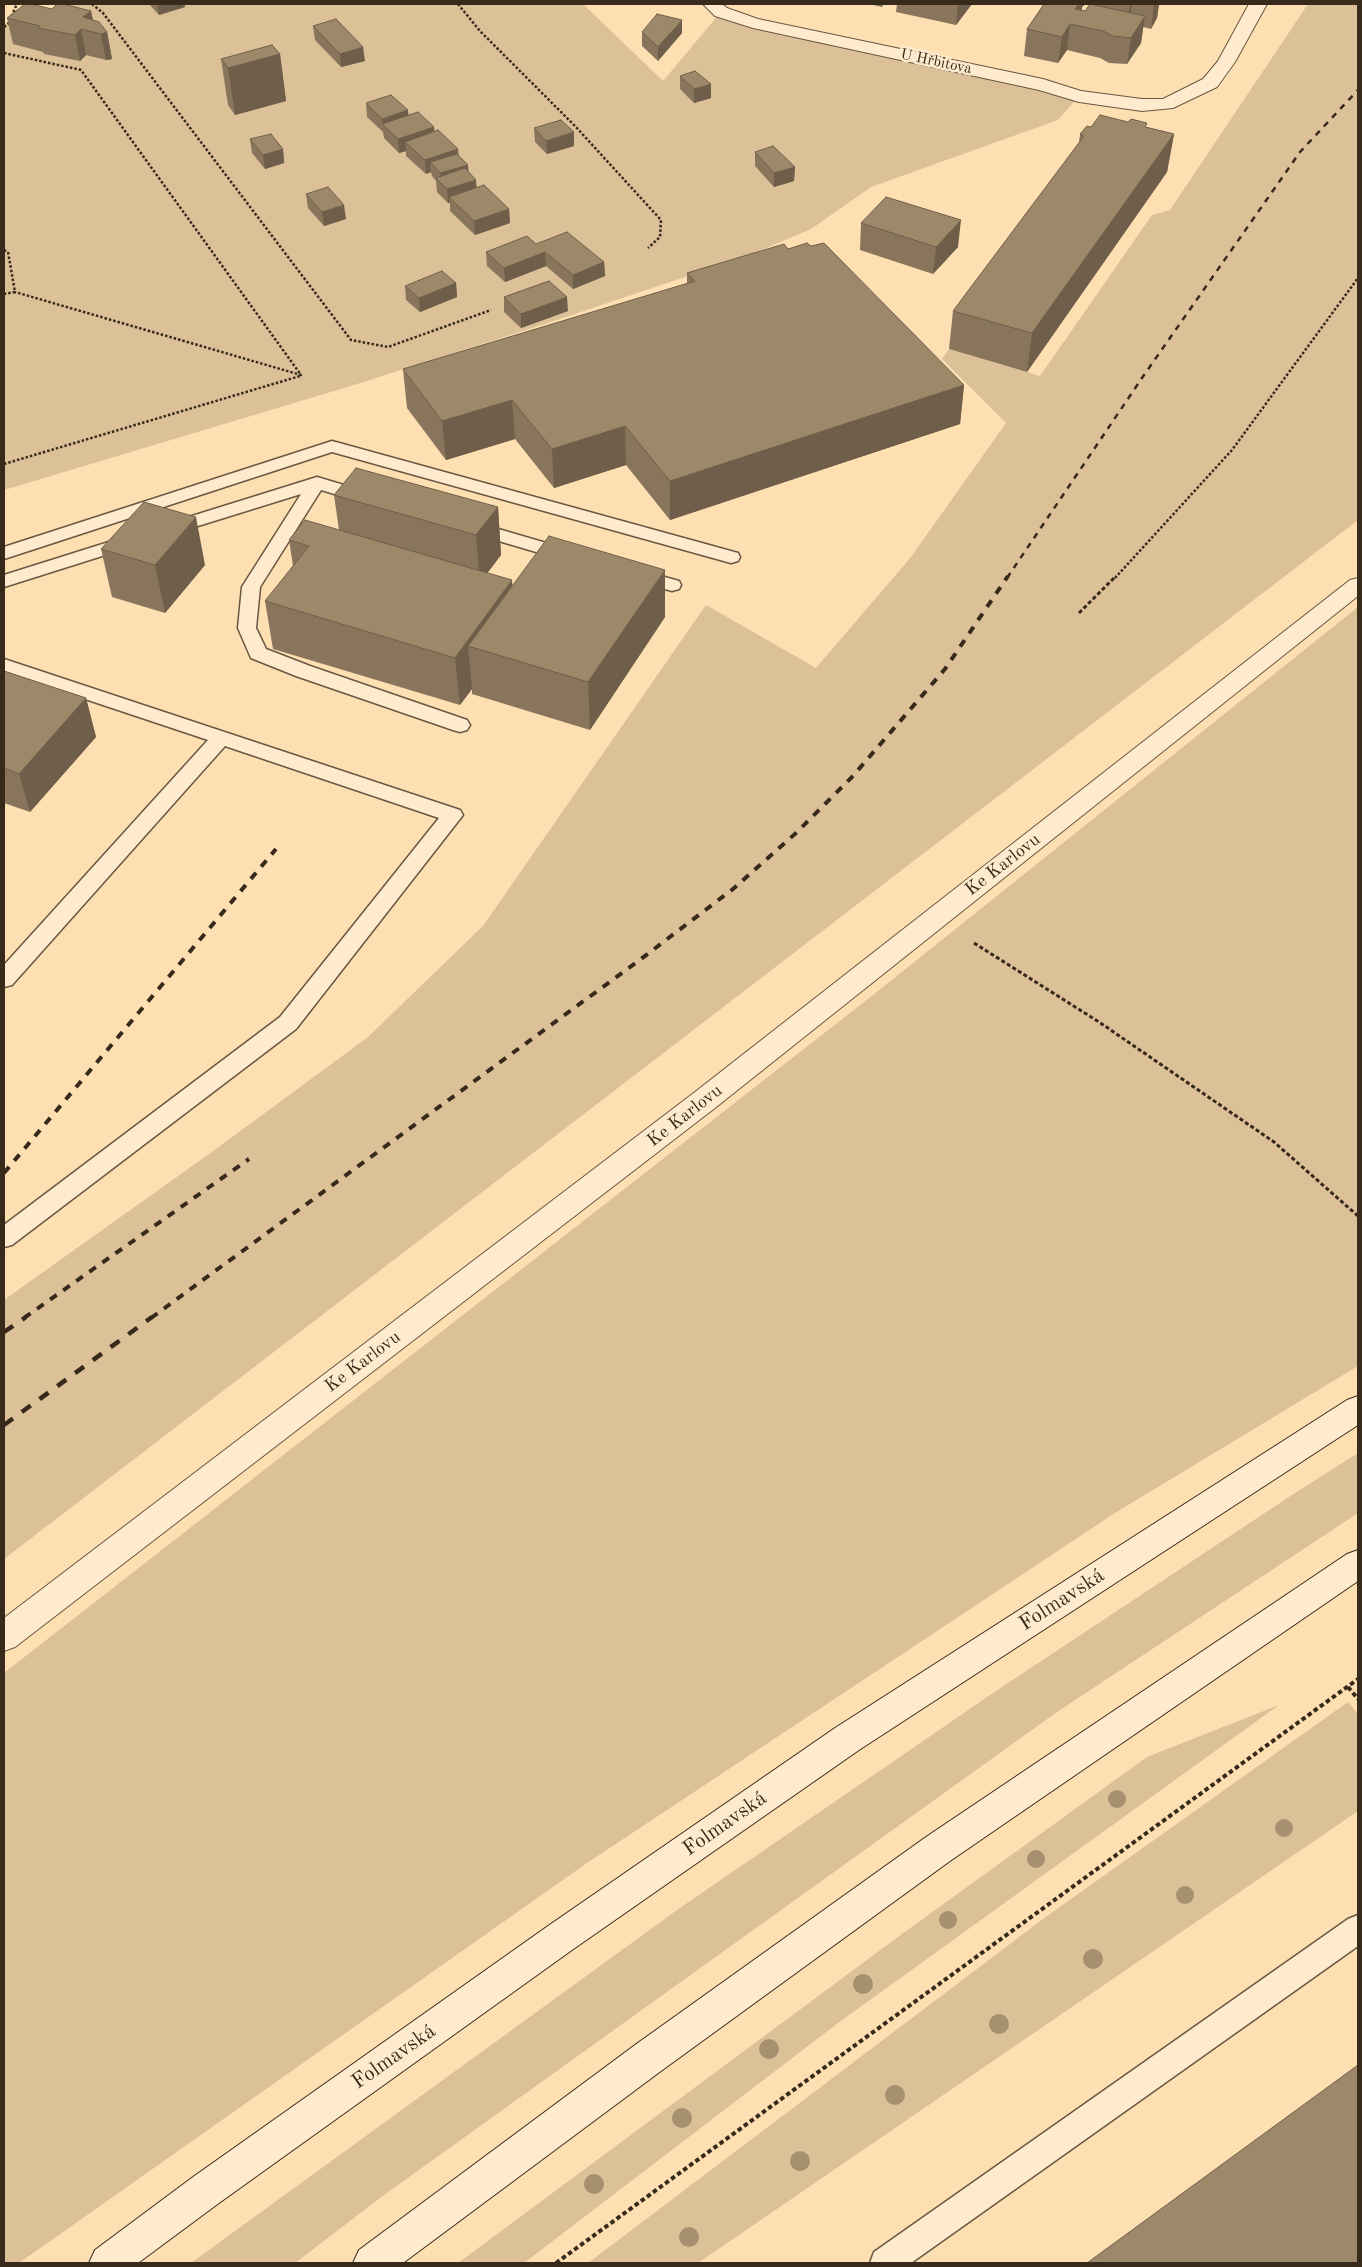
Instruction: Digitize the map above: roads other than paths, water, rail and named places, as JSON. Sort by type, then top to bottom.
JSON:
[{"type":"street","name":"U Hřbitova","points":[[712,4],[721,12],[753,23],[1043,85],[1079,96],[1142,105],[1166,104],[1210,83],[1226,62],[1258,4]]},
{"type":"street","name":"Ke Karlovu","points":[[4,1637],[706,1100],[1358,585]]},
{"type":"street","name":"Folmavská","points":[[108,2263],[206,2190],[560,1938],[839,1745],[1358,1409]]},
{"type":"street","points":[[372,2263],[656,2052],[938,1850],[1358,1564]]},
{"type":"lane","points":[[4,553],[332,446],[731,557]]},
{"type":"lane","points":[[4,581],[317,483],[384,502]]},
{"type":"lane","points":[[317,483],[251,587],[247,628],[258,653],[303,671],[460,725]]},
{"type":"lane","points":[[451,522],[585,560]]},
{"type":"lane","points":[[624,571],[672,585]]},
{"type":"lane","points":[[4,665],[453,815],[288,1023],[4,1238]]},
{"type":"lane","points":[[4,979],[221,738]]},
{"type":"lane","points":[[885,2263],[1358,1929]]},
{"type":"railway","points":[[1007,578],[1144,375],[1300,152],[1358,90]]},
{"type":"railway","points":[[151,1318],[641,959],[733,889],[796,833],[852,777],[945,669],[1008,576]]},
{"type":"railway","points":[[4,1173],[276,849]]},
{"type":"railway","points":[[24,1318],[249,1159]]},
{"type":"railway","points":[[4,1332],[26,1317]]},
{"type":"railway","points":[[4,1425],[152,1317]]}]
